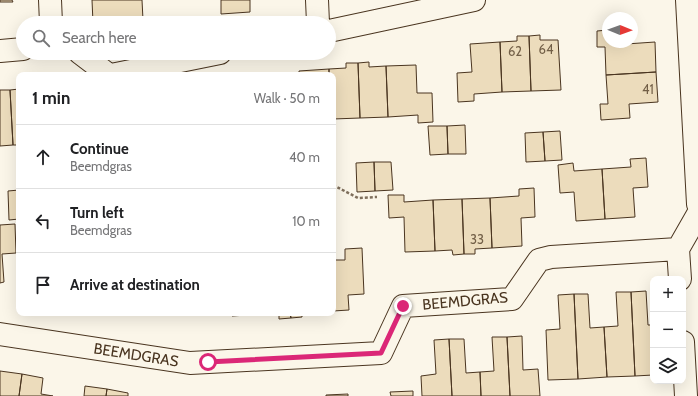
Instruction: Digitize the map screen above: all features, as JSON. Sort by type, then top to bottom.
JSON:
[{"type":"street","points":[[50,0],[51,16]]},
{"type":"street","points":[[316,0],[317,16]]},
{"type":"street","points":[[336,30],[474,0]]},
{"type":"street","points":[[688,0],[698,204]]},
{"type":"street","points":[[0,51],[16,50]]},
{"type":"street","points":[[90,60],[106,72]]},
{"type":"street","points":[[125,72],[185,60]]},
{"type":"street","points":[[680,276],[678,250],[698,214]]},
{"type":"street","name":"BEEMDGRAS","points":[[0,334],[190,363],[381,353],[403,306],[512,299],[539,260],[551,257],[678,250]]},
{"type":"street","points":[[683,348],[686,396]]},
{"type":"path","points":[[336,187],[358,198],[377,197]]},
{"type":"building","points":[[0,0],[12,0],[13,2],[0,2]]},
{"type":"building","points":[[92,0],[142,0],[143,16],[93,16]]},
{"type":"building","points":[[221,0],[250,0],[250,12],[221,14]]},
{"type":"building","points":[[597,31],[602,31],[602,47],[597,47]]},
{"type":"building","points":[[540,35],[540,40],[558,40],[561,90],[531,91],[529,36]]},
{"type":"building","points":[[517,36],[529,36],[531,91],[502,92],[500,42],[517,41]]},
{"type":"building","points":[[500,42],[502,92],[474,94],[474,101],[458,102],[457,73],[472,72],[470,44]]},
{"type":"building","points":[[655,42],[656,72],[606,75],[605,48],[638,48],[638,43]]},
{"type":"building","points":[[369,62],[369,67],[386,66],[388,117],[360,118],[358,63]]},
{"type":"building","points":[[346,63],[358,63],[360,118],[336,119],[336,72],[329,72],[329,69],[346,68]]},
{"type":"building","points":[[416,65],[417,93],[432,93],[433,122],[418,123],[418,115],[388,117],[386,66]]},
{"type":"building","points":[[329,69],[329,72],[299,71]]},
{"type":"building","points":[[656,72],[658,102],[629,104],[630,118],[601,120],[600,104],[608,104],[606,75]]},
{"type":"building","points":[[16,89],[16,145],[13,145],[10,90]]},
{"type":"building","points":[[0,90],[10,90],[13,145],[0,146]]},
{"type":"building","points":[[465,125],[466,154],[448,154],[447,126]]},
{"type":"building","points":[[428,126],[447,126],[448,154],[430,155]]},
{"type":"building","points":[[560,131],[562,160],[545,161],[543,132]]},
{"type":"building","points":[[543,132],[545,161],[526,162],[525,133]]},
{"type":"building","points":[[646,158],[648,187],[633,188],[635,217],[605,219],[602,169],[631,167],[630,159]]},
{"type":"building","points":[[374,162],[375,191],[357,192],[356,163]]},
{"type":"building","points":[[374,162],[391,162],[393,190],[375,191]]},
{"type":"building","points":[[573,163],[574,171],[602,169],[605,219],[576,221],[574,192],[560,193],[558,165]]},
{"type":"building","points":[[534,188],[535,217],[521,218],[522,246],[492,248],[490,198],[519,196],[519,189]]},
{"type":"building","points":[[16,190],[16,219],[9,220],[8,191]]},
{"type":"building","points":[[388,195],[404,195],[404,202],[433,200],[435,251],[405,252],[404,217],[389,218]]},
{"type":"building","points":[[490,198],[492,248],[475,249],[475,254],[464,254],[462,199]]},
{"type":"building","points":[[462,199],[464,254],[453,255],[452,250],[435,251],[433,200]]},
{"type":"building","points":[[15,224],[16,253],[2,254],[4,282],[0,283],[0,225]]},
{"type":"building","points":[[362,248],[364,294],[348,295],[349,310],[336,311],[336,260],[345,260],[345,249]]},
{"type":"building","points":[[646,291],[648,325],[650,325],[650,375],[635,376],[631,292]]},
{"type":"building","points":[[616,292],[631,292],[635,376],[607,377],[604,327],[618,326]]},
{"type":"building","points":[[574,294],[588,294],[590,328],[604,327],[607,377],[578,379]]},
{"type":"building","points":[[574,294],[578,379],[548,380],[546,330],[560,329],[558,295]]},
{"type":"building","points":[[279,316],[291,316],[291,318],[279,319]]},
{"type":"building","points":[[291,316],[302,316],[302,317],[291,318]]},
{"type":"building","points":[[522,336],[523,370],[538,369],[540,396],[510,396],[507,337]]},
{"type":"building","points":[[492,337],[507,337],[510,396],[481,396],[480,372],[494,371]]},
{"type":"building","points":[[449,339],[464,339],[466,373],[480,372],[481,396],[452,396]]},
{"type":"building","points":[[449,339],[452,396],[422,396],[421,376],[436,374],[434,340]]},
{"type":"building","points":[[0,371],[22,374],[19,396],[0,396]]},
{"type":"building","points":[[22,374],[43,378],[41,394],[53,396],[19,396]]},
{"type":"building","points":[[85,386],[107,389],[106,396],[84,396]]},
{"type":"building","points":[[107,389],[128,393],[128,396],[106,396]]},
{"type":"building","points":[[413,391],[413,396],[391,396],[390,392]]},
{"type":"building","points":[[348,394],[348,396],[326,396],[326,395]]},
{"type":"route","points":[[208,362],[381,353],[403,306]]}]
